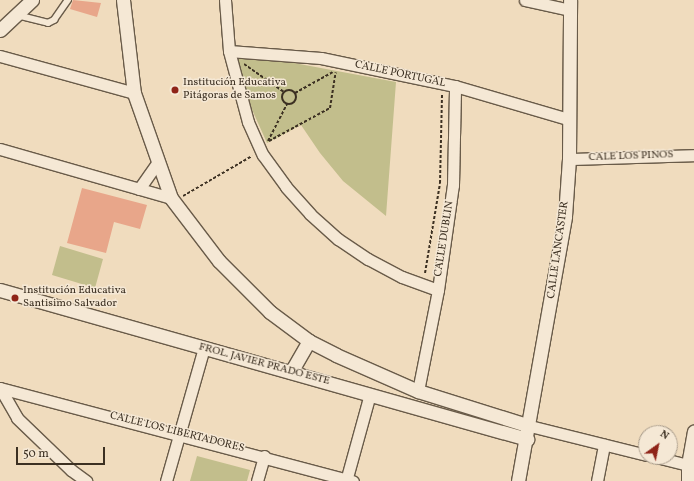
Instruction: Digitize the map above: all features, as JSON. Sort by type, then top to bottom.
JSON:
[{"type":"street","points":[[0,30],[32,0]]},
{"type":"street","points":[[123,0],[134,93],[172,200],[219,261],[270,312],[309,341],[418,391],[530,426],[638,453]]},
{"type":"street","points":[[225,0],[229,51],[248,122],[265,146],[291,193],[310,214],[338,239],[368,259],[402,277],[423,278],[438,290]]},
{"type":"street","points":[[525,0],[570,5]]},
{"type":"street","name":"CALLE LANCASTER","points":[[518,481],[530,426],[565,216],[569,159],[568,119],[570,5]]},
{"type":"street","name":"CALLE PORTUGAL","points":[[229,51],[442,83],[568,119]]},
{"type":"street","points":[[0,56],[134,93]]},
{"type":"street","name":"CALLE DUBLIN","points":[[418,391],[438,290],[453,185],[455,86]]},
{"type":"street","points":[[0,149],[172,200]]},
{"type":"street","name":"CALE LOS PINOS","points":[[569,159],[694,155]]},
{"type":"street","points":[[139,189],[158,162]]},
{"type":"street","name":"FROL. JAVIER PRADO ESTE","points":[[0,290],[527,439]]},
{"type":"street","points":[[291,372],[309,341]]},
{"type":"street","points":[[166,481],[181,434],[204,348]]},
{"type":"street","points":[[0,388],[17,418],[61,461],[86,481]]},
{"type":"street","name":"CALLE LOS LIBERTADORES","points":[[0,388],[181,434],[349,480]]},
{"type":"street","points":[[349,480],[370,394]]},
{"type":"street","points":[[688,481],[688,465],[694,432]]},
{"type":"street","points":[[597,481],[604,445]]},
{"type":"street","points":[[257,481],[264,456]]},
{"type":"street","points":[[678,462],[688,465]]},
{"type":"lane","points":[[17,15],[48,23],[54,20],[68,0]]},
{"type":"path","points":[[229,51],[284,92]]},
{"type":"path","points":[[287,104],[293,103],[295,93],[336,66]]},
{"type":"path","points":[[172,200],[330,108],[336,66]]},
{"type":"path","points":[[423,278],[440,183],[442,83]]},
{"type":"path","points":[[284,92],[288,90],[295,93]]},
{"type":"path","points":[[284,92],[282,98],[287,104]]},
{"type":"path","points":[[265,146],[287,104]]},
{"type":"shaded area","points":[[237,58],[294,63],[396,82],[386,216],[343,181],[320,153],[301,125],[267,143],[250,105]]},
{"type":"shaded area","points":[[60,246],[103,259],[95,288],[52,275]]},
{"type":"shaded area","points":[[197,456],[250,470],[247,481],[190,481]]},
{"type":"building","points":[[73,0],[101,3],[97,17],[70,9]]},
{"type":"building","points":[[82,188],[147,205],[140,229],[114,222],[106,253],[67,243]]},
{"type":"place","name":"Institución Educativa Pitágoras de Samos","points":[[175,90]]},
{"type":"place","name":"Institución Educativa Santisimo Salvador","points":[[15,298]]}]
